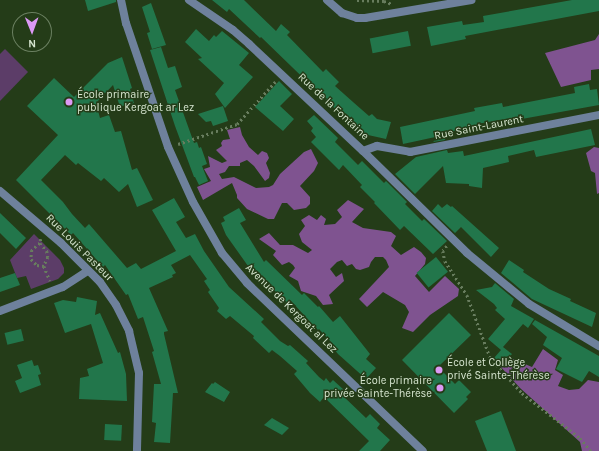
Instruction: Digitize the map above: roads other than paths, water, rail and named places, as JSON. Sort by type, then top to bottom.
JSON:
[{"type":"street","name":"Avenue de Kergoat al Lez","points":[[121,0],[130,37],[168,147],[185,186],[205,225],[222,252],[240,276],[423,451]]},
{"type":"street","name":"Rue de la Fontaine","points":[[190,0],[233,30],[282,74],[364,151],[452,239],[529,304],[599,346]]},
{"type":"street","points":[[327,0],[342,13],[357,18],[396,14],[471,0]]},
{"type":"street","name":"Rue Saint-Laurent","points":[[364,151],[377,146],[410,152],[599,115]]},
{"type":"street","name":"Rue Louis Pasteur","points":[[0,190],[45,229],[88,271],[104,288],[116,306],[129,331],[138,361],[140,396],[137,451]]},
{"type":"street","points":[[0,311],[70,284],[88,271]]},
{"type":"place","name":"École primaire publique Kergoat ar Lez","points":[[69,102]]},
{"type":"place","name":"École et Collège privé Sainte-Thérèse","points":[[439,370]]},
{"type":"place","name":"École primaire privée Sainte-Thérèse","points":[[440,388]]}]
